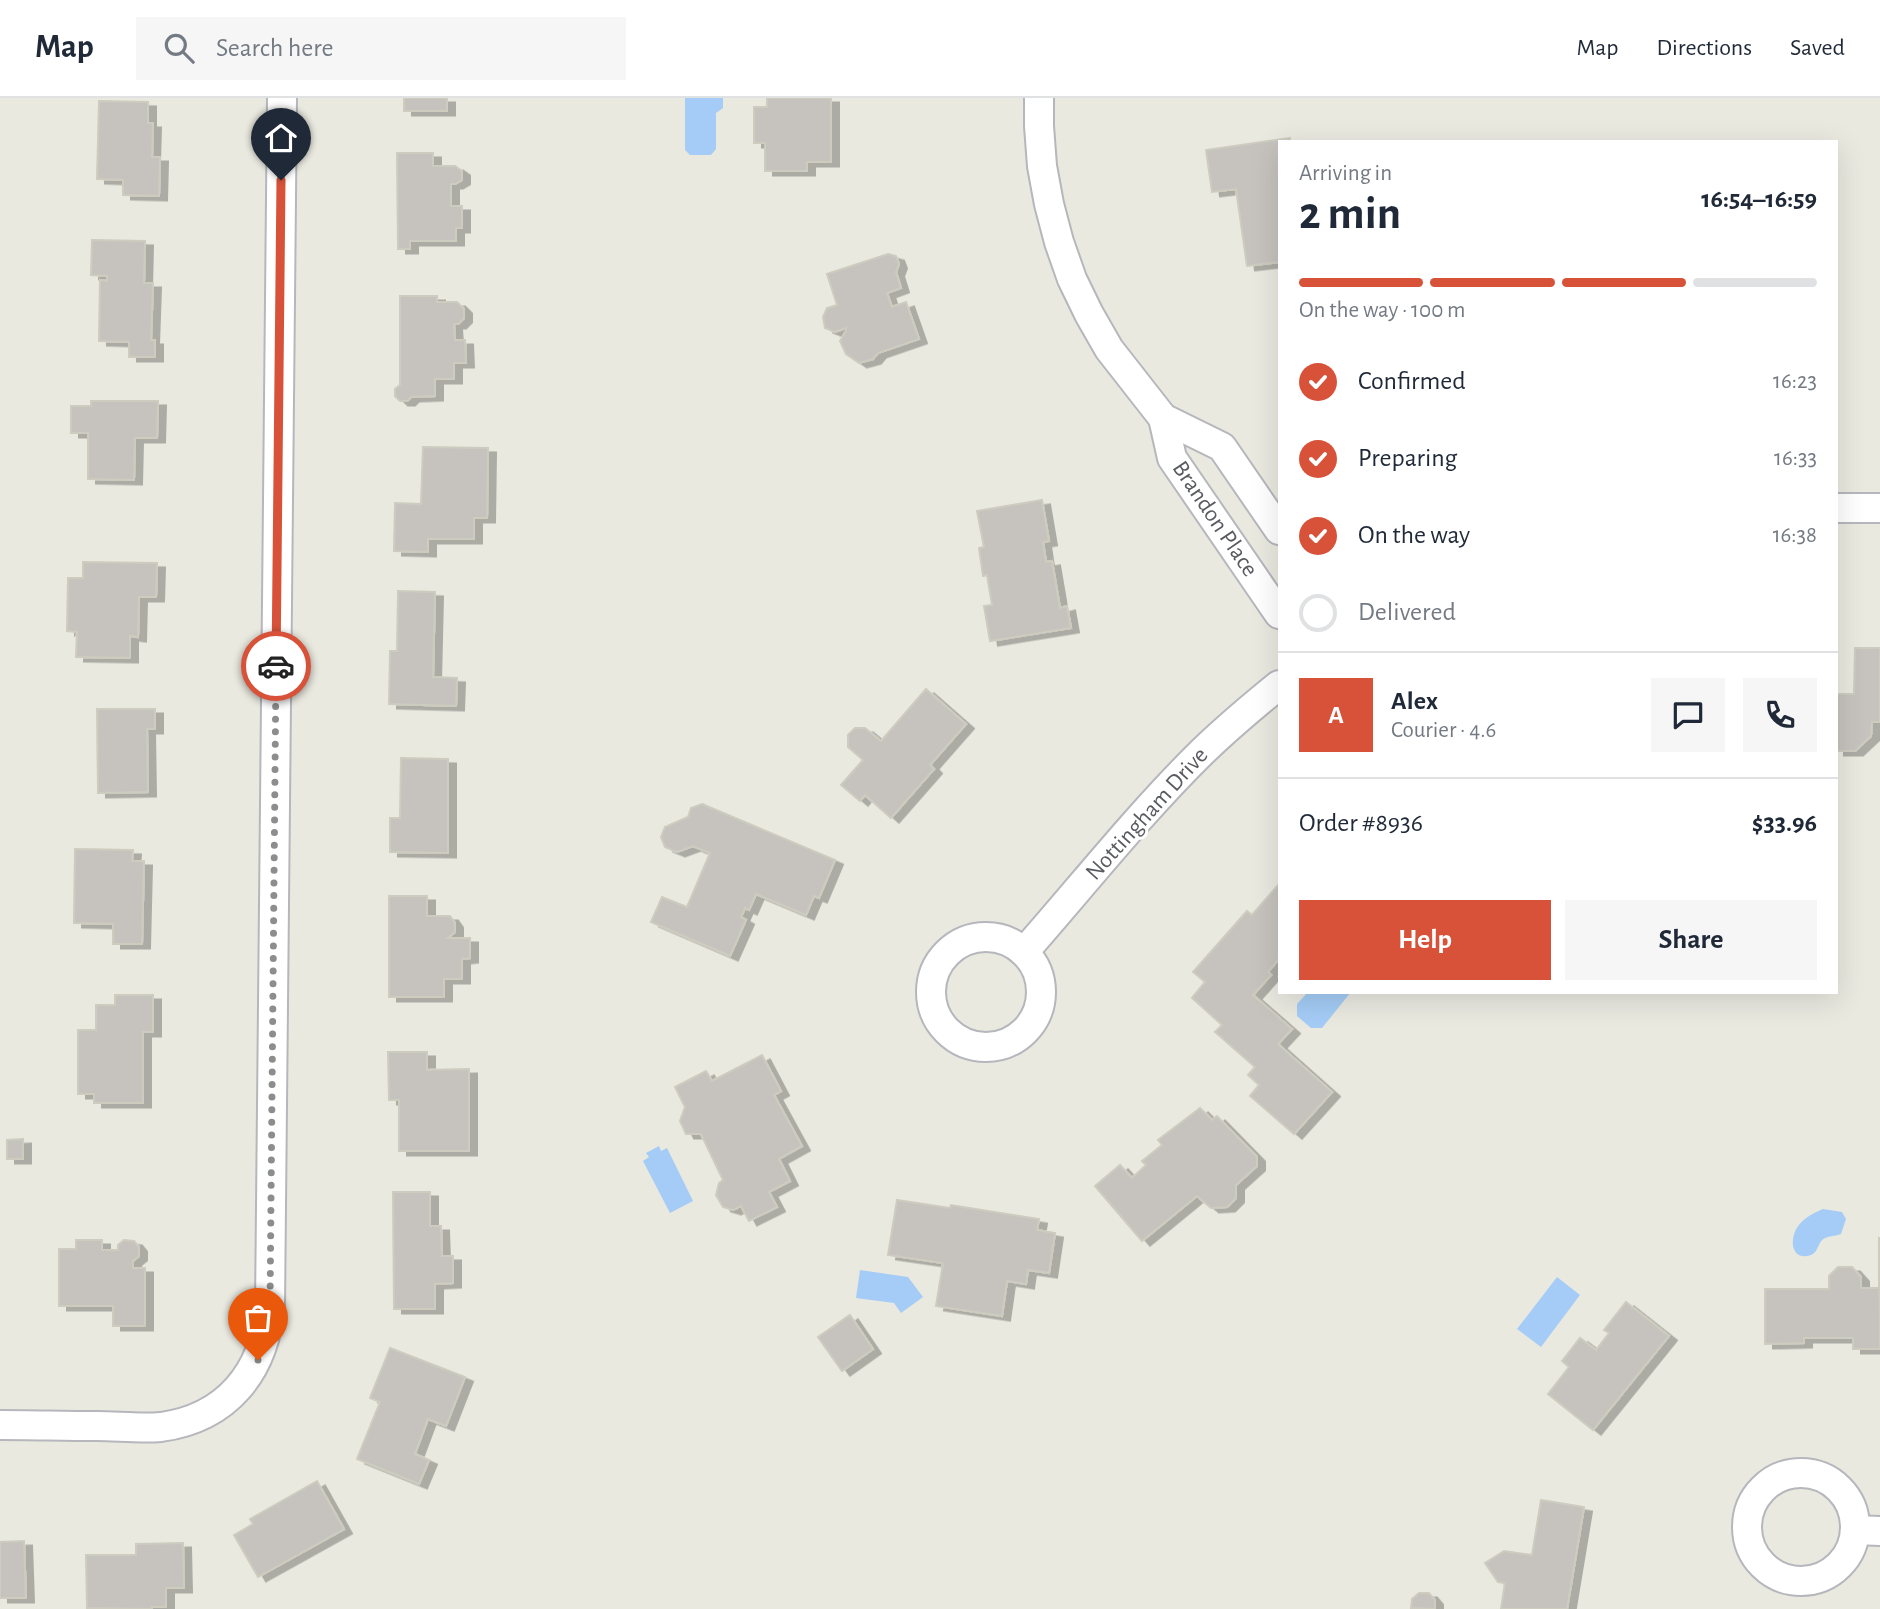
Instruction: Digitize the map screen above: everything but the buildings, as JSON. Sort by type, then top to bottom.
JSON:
[{"type":"street","points":[[0,1425],[159,1427],[190,1421],[217,1407],[240,1386],[258,1360],[268,1330],[282,98]]},
{"type":"street","name":"Brandon Place","points":[[1040,98],[1042,166],[1059,242],[1072,279],[1109,349],[1163,418],[1172,458],[1278,613]]},
{"type":"street","name":"Brandon Place","points":[[1163,418],[1222,447],[1278,529]]},
{"type":"street","points":[[1838,508],[1880,508]]},
{"type":"street","name":"Nottingham Drive","points":[[1024,952],[1151,805],[1203,751],[1278,686]]},
{"type":"water","points":[[685,98],[723,98],[723,108],[716,113],[716,149],[711,155],[690,155],[685,150]]},
{"type":"water","points":[[1306,994],[1349,994],[1322,1028],[1311,1028],[1297,1016],[1297,1004]]},
{"type":"water","points":[[659,1146],[661,1151],[667,1148],[693,1201],[670,1213],[643,1161],[649,1157],[646,1153]]},
{"type":"water","points":[[1823,1209],[1842,1212],[1846,1219],[1841,1234],[1822,1240],[1811,1255],[1799,1255],[1793,1247],[1796,1230],[1807,1217]]},
{"type":"water","points":[[860,1270],[908,1277],[923,1297],[901,1313],[894,1303],[856,1298]]},
{"type":"water","points":[[1557,1277],[1580,1295],[1541,1347],[1517,1329]]},
{"type":"way so far","points":[[258,1360],[268,1330],[270,1307],[276,666]]},
{"type":"route","points":[[276,666],[281,180]]}]
